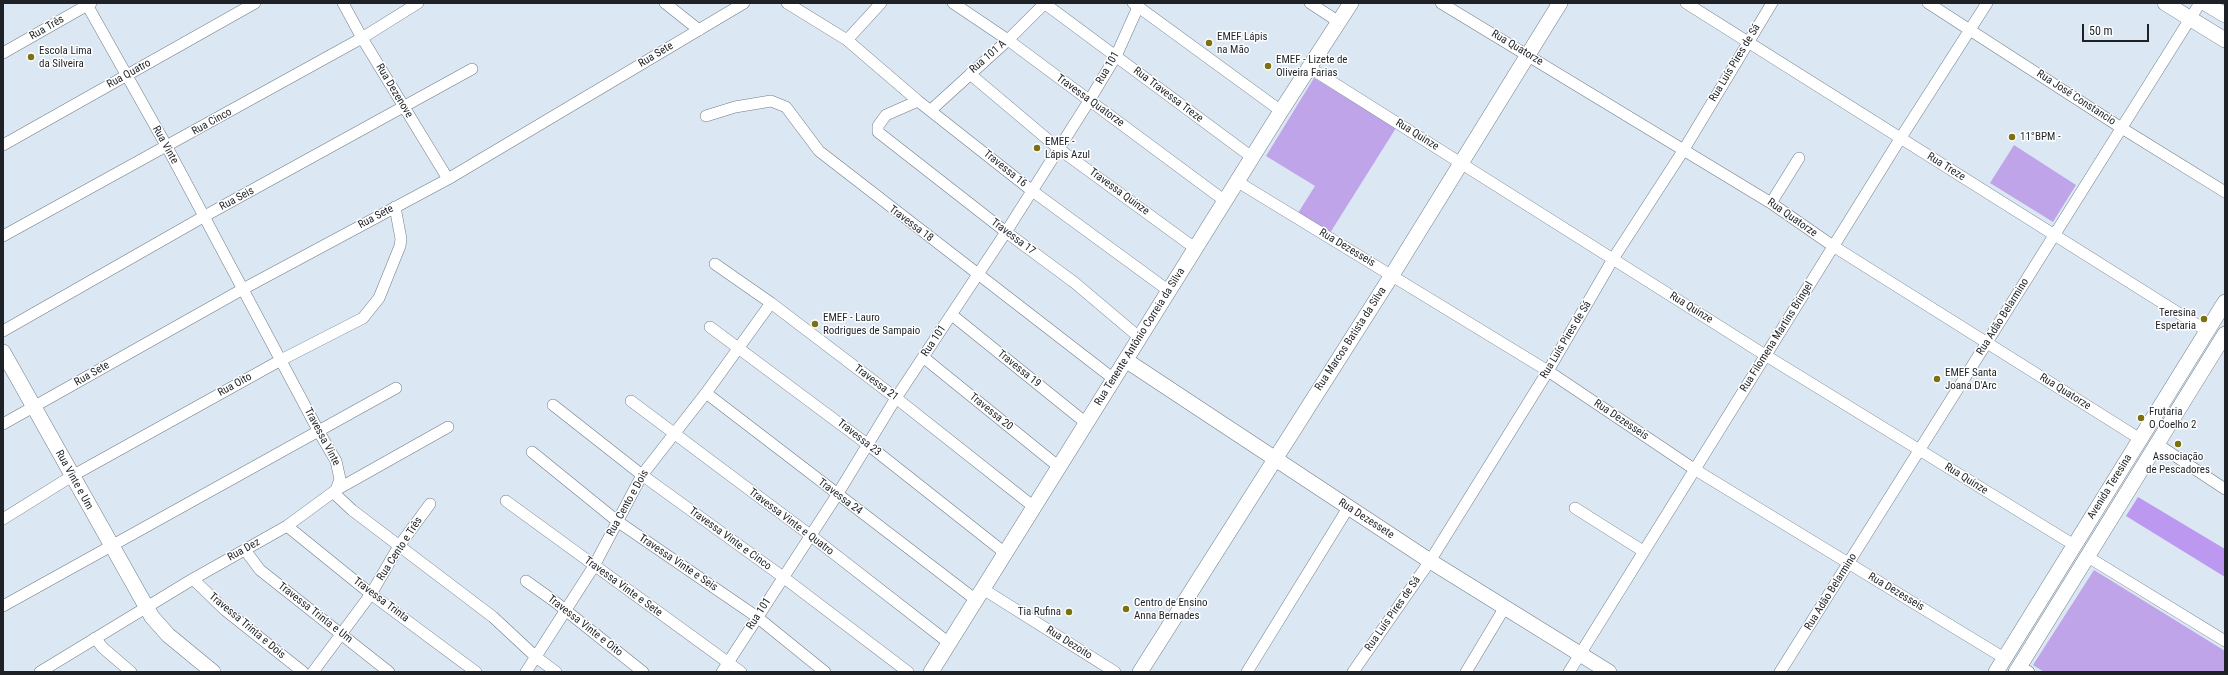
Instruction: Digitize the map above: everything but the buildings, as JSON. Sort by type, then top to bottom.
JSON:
[{"type":"main road","name":"Rua Tenente Antônio Correia da Silva","points":[[931,672],[1086,423],[1115,380],[1281,111],[1351,3]]},
{"type":"main road","name":"Rua Marcos Batista da Silva","points":[[1140,672],[1392,275],[1560,3]]},
{"type":"main road","points":[[2165,3],[2225,40]]},
{"type":"main road","points":[[2206,3],[2225,15]]},
{"type":"main road","name":"Avenida Teresina","points":[[1996,672],[2225,302]]},
{"type":"main road","name":"Avenida Teresina","points":[[2022,670],[2157,444],[2224,339]]},
{"type":"main road","name":"Rua Vinte e Um","points":[[3,352],[146,608],[168,634],[213,672]]},
{"type":"main road","name":"Rua Dezessete","points":[[1126,361],[1430,561],[1609,672]]},
{"type":"main road","points":[[2103,500],[2118,509]]},
{"type":"street","name":"Rua Quatro","points":[[3,145],[255,3]]},
{"type":"street","name":"Rua Dezenove","points":[[343,3],[362,38],[448,178]]},
{"type":"street","name":"Rua Cinco","points":[[3,236],[167,147],[362,38],[418,3]]},
{"type":"street","points":[[665,3],[699,30]]},
{"type":"street","name":"Rua Sete","points":[[3,424],[34,408],[243,289],[448,178],[744,3]]},
{"type":"street","points":[[788,3],[847,40],[881,3]]},
{"type":"street","name":"Travessa Quatorze","points":[[953,3],[1008,40],[1089,101],[1159,150],[1225,201]]},
{"type":"street","name":"Rua 101 A","points":[[931,110],[1008,40],[1044,3]]},
{"type":"street","name":"Rua Travessa Treze","points":[[1044,3],[1253,158]]},
{"type":"street","points":[[1310,3],[1339,22]]},
{"type":"street","name":"Rua Quatorze","points":[[1441,3],[1771,203],[1833,246],[2140,439]]},
{"type":"street","name":"Rua Treze","points":[[1686,3],[2207,331]]},
{"type":"street","name":"Rua Luís Pires de Sá","points":[[1353,672],[1430,561],[1548,371],[1613,259],[1683,151],[1772,3]]},
{"type":"street","name":"Rua José Constancio","points":[[1928,3],[2120,127],[2225,192]]},
{"type":"street","name":"Rua Filomena Martins Bringel","points":[[1569,672],[1900,138],[1987,3]]},
{"type":"street","name":"Rua Adão Belarmino","points":[[1780,672],[1850,564],[2120,127],[2200,3]]},
{"type":"street","name":"Rua Vinte","points":[[88,4],[243,289]]},
{"type":"street","name":"Rua Três","points":[[3,53],[88,4]]},
{"type":"street","points":[[1135,5],[1281,111]]},
{"type":"street","name":"Rua 101","points":[[722,672],[837,495],[896,398],[1006,232],[1031,190],[1089,101],[1116,56],[1135,5]]},
{"type":"street","name":"Travessa 16","points":[[847,40],[918,101],[1031,190],[1169,291]]},
{"type":"street","name":"Rua Quinze","points":[[1310,68],[1765,355],[2074,545]]},
{"type":"street","name":"Rua Seis","points":[[3,331],[203,217],[404,108],[472,69]]},
{"type":"street","name":"Travessa Quinze","points":[[970,74],[1059,149],[1196,249]]},
{"type":"street","name":"Travessa 18","points":[[706,116],[745,105],[771,100],[778,103],[790,111],[806,137],[819,152],[1115,380]]},
{"type":"street","name":"Travessa 17","points":[[918,101],[890,113],[881,120],[878,126],[878,132],[883,138],[1075,283],[1140,338]]},
{"type":"street","points":[[1771,203],[1799,158]]},
{"type":"street","name":"Rua Dezesseis","points":[[1238,182],[1548,371],[1694,469],[2004,658]]},
{"type":"street","name":"Rua Oito","points":[[3,519],[72,476],[281,360],[351,325],[370,311],[379,298],[400,246],[401,239],[395,207]]},
{"type":"street","name":"Travessa 21","points":[[715,264],[771,303],[896,398],[1034,507]]},
{"type":"street","name":"Travessa Vinte","points":[[243,289],[319,432],[336,460],[340,472],[340,479],[336,490]]},
{"type":"street","name":"Rua Cento e Dois","points":[[526,672],[594,566],[642,475],[706,393],[771,303]]},
{"type":"street","name":"Travessa 19","points":[[952,315],[1086,423]]},
{"type":"street","name":"Travessa 23","points":[[710,327],[739,346],[867,444],[1005,553]]},
{"type":"street","name":"Travessa 20","points":[[923,357],[1059,467]]},
{"type":"street","points":[[3,606],[396,388]]},
{"type":"street","name":"Travessa 24","points":[[706,393],[837,495],[979,594]]},
{"type":"street","name":"Travessa Vinte e Quatro","points":[[631,401],[949,643]]},
{"type":"street","name":"Travessa Vinte e Cinco","points":[[553,405],[642,475],[783,577],[908,672]]},
{"type":"street","name":"Rua Dez","points":[[44,671],[95,638],[193,579],[287,526],[336,490],[448,427]]},
{"type":"street","points":[[2157,444],[2225,489]]},
{"type":"street","name":"Travessa Vinte e Seis","points":[[532,452],[617,521],[757,618],[825,672]]},
{"type":"street","points":[[336,490],[336,496],[340,501],[494,617],[536,657],[556,672]]},
{"type":"street","name":"Travessa Vinte e Sete","points":[[506,501],[741,672]]},
{"type":"street","name":"Rua Cento e Três","points":[[313,672],[371,594],[400,546],[430,504]]},
{"type":"street","points":[[1247,672],[1348,508]]},
{"type":"street","points":[[1575,508],[1643,551]]},
{"type":"street","name":"Travessa Trinta","points":[[287,526],[371,594],[476,672]]},
{"type":"street","name":"Travessa Trinta e Um","points":[[245,550],[260,570],[389,672]]},
{"type":"street","points":[[2088,558],[2225,641]]},
{"type":"street","name":"Travessa Trinta e Dois","points":[[193,579],[225,610],[303,672]]},
{"type":"street","name":"Travessa Vinte e Oito","points":[[526,581],[643,672]]},
{"type":"street","name":"Rua Dezoito","points":[[979,594],[1115,672]]},
{"type":"street","points":[[1466,672],[1505,607]]},
{"type":"street","points":[[95,638],[103,648],[132,672]]},
{"type":"shaded area","points":[[1314,78],[1396,128],[1330,233],[1298,213],[1315,186],[1266,156]]},
{"type":"shaded area","points":[[2014,145],[2076,185],[2053,222],[1990,183]]},
{"type":"shaded area","points":[[2138,497],[2225,549],[2225,577],[2126,516]]},
{"type":"shaded area","points":[[2094,570],[2225,651],[2224,672],[2044,672],[2033,665]]},
{"type":"place","name":"EMEF Lápis na Mão","points":[[1209,43]]},
{"type":"place","name":"Escola Lima da Silveira","points":[[31,57]]},
{"type":"place","name":"EMEF - Lizete de Oliveira Farias","points":[[1268,66]]},
{"type":"place","name":"11°BPM -","points":[[2012,137]]},
{"type":"place","name":"EMEF - Lápis Azul","points":[[1037,148]]},
{"type":"place","name":"Teresina Espetaria","points":[[2204,319]]},
{"type":"place","name":"EMEF - Lauro Rodrigues de Sampaio","points":[[815,324]]},
{"type":"place","name":"EMEF Santa Joana D'Arc","points":[[1937,379]]},
{"type":"place","name":"Frutaria O Coelho 2","points":[[2141,418]]},
{"type":"place","name":"Associação de Pescadores","points":[[2178,444]]},
{"type":"place","name":"Centro de Ensino Anna Bernades","points":[[1126,609]]},
{"type":"place","name":"Tia Rufina","points":[[1069,612]]}]
